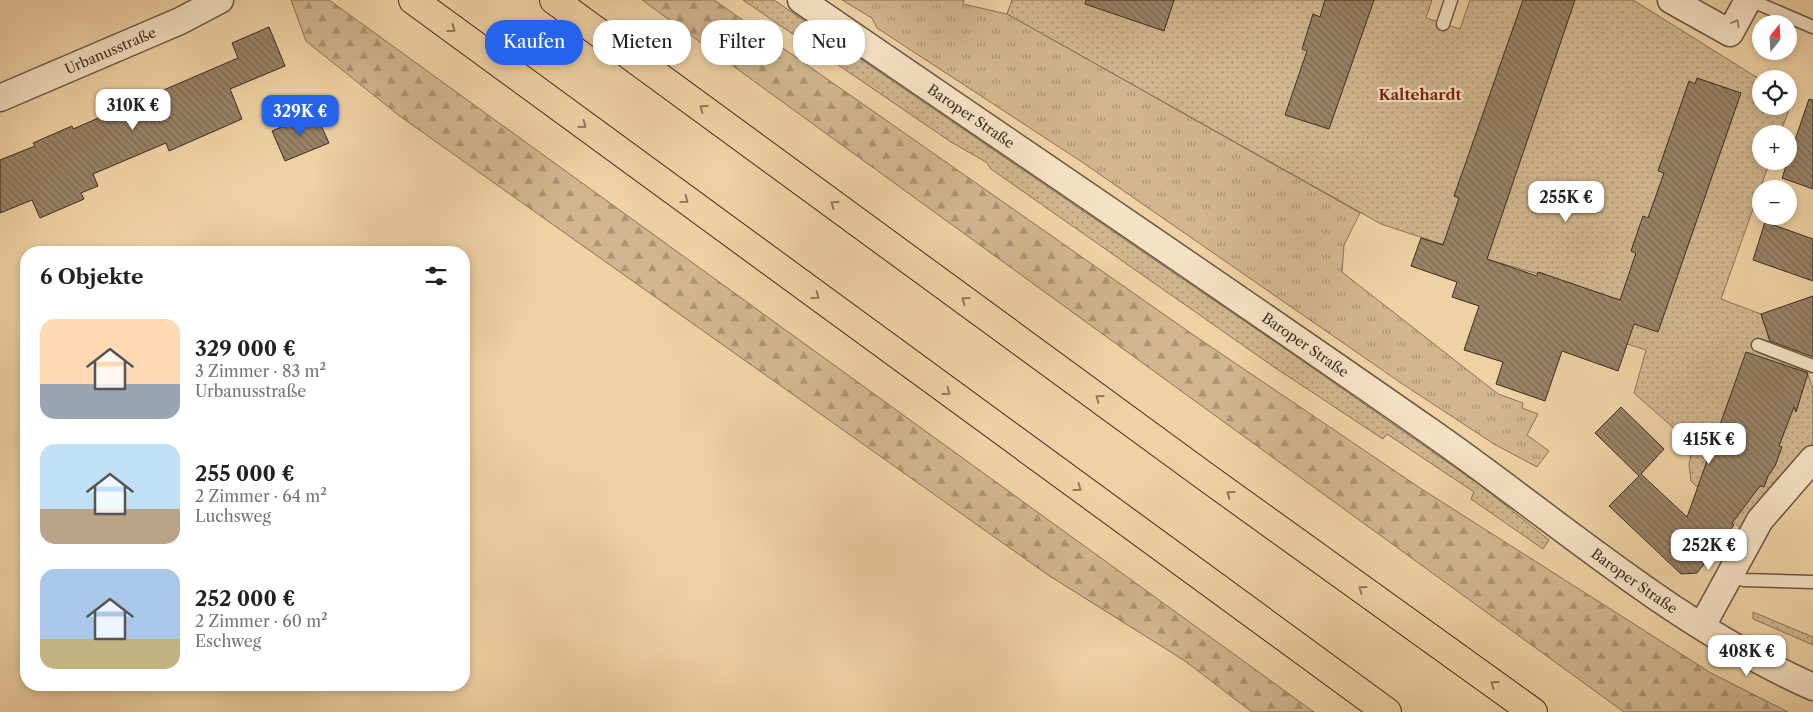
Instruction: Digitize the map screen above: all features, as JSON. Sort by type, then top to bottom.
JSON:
[{"type":"highway","points":[[413,0],[1387,712]]},
{"type":"highway","points":[[554,0],[1206,477],[1533,712]]},
{"type":"street","name":"Urbanusstraße","points":[[0,98],[180,21],[220,0]]},
{"type":"street","name":"Baroper Straße","points":[[801,0],[1436,436],[1649,591],[1758,660],[1813,686]]},
{"type":"street","points":[[1671,0],[1730,33],[1749,0]]},
{"type":"street","points":[[1702,626],[1760,520],[1813,459]]},
{"type":"lane","points":[[1443,24],[1451,0]]},
{"type":"lane","points":[[1749,0],[1813,27]]},
{"type":"lane","points":[[1758,345],[1813,366]]},
{"type":"lane","points":[[1730,574],[1744,580],[1813,582]]},
{"type":"green space","points":[[291,0],[329,0],[1314,712],[1252,712],[1185,661],[1048,575],[401,117],[306,41]]},
{"type":"green space","points":[[642,0],[714,0],[743,20],[701,20],[701,43],[691,36],[691,20],[670,20]]},
{"type":"green space","points":[[743,0],[774,0],[803,20],[793,20],[793,34],[783,27],[783,20],[772,20]]},
{"type":"green space","points":[[842,0],[964,0],[963,4],[1007,14],[1360,213],[1344,245],[1342,272],[1498,394],[1523,403],[1522,408],[1538,414],[1527,435],[1549,451],[1537,467],[1494,444],[1401,383],[1082,162],[877,28],[872,18]]},
{"type":"green space","points":[[1012,0],[1432,0],[1426,18],[1460,29],[1470,0],[1633,0],[1752,74],[1752,115],[1787,115],[1783,125],[1752,125],[1752,170],[1767,170],[1763,180],[1752,180],[1752,212],[1721,299],[1761,314],[1769,338],[1770,355],[1807,372],[1813,388],[1813,454],[1744,532],[1691,481],[1689,464],[1693,445],[1634,393],[1646,350],[1627,344],[1573,284],[1493,261],[1381,224],[1007,14]]},
{"type":"green space","points":[[783,48],[793,55],[793,65],[807,65],[1192,334],[1420,488],[1711,673],[1788,712],[1624,712],[732,65],[783,65]]},
{"type":"green space","points":[[865,62],[1294,355],[1480,485],[1549,540],[1543,549],[1471,499],[1474,492],[1387,434],[1383,439],[1274,367],[991,169],[986,162],[951,142],[838,65],[865,65]]},
{"type":"green space","points":[[1753,612],[1813,637],[1813,645],[1753,619]]},
{"type":"building","points":[[1086,0],[1174,0],[1164,31],[1085,4]]},
{"type":"building","points":[[1325,0],[1374,0],[1329,129],[1285,115],[1307,51],[1302,49],[1313,14],[1320,17]]},
{"type":"building","points":[[1523,0],[1575,0],[1487,259],[1537,276],[1538,272],[1620,300],[1636,253],[1631,251],[1643,216],[1648,218],[1664,173],[1658,171],[1689,81],[1695,84],[1697,78],[1741,93],[1658,332],[1634,324],[1618,371],[1562,351],[1545,401],[1496,384],[1503,362],[1464,350],[1479,306],[1452,297],[1457,282],[1411,266],[1421,238],[1443,245],[1459,198],[1454,196]]},
{"type":"building","points":[[269,27],[285,66],[230,89],[242,119],[169,151],[166,143],[93,174],[98,186],[81,193],[84,199],[40,218],[32,200],[0,213],[0,160],[35,146],[33,143],[72,126],[73,129],[238,58],[232,43]]},
{"type":"building","points":[[1809,99],[1813,100],[1813,189],[1797,183],[1797,180],[1782,178],[1785,170],[1797,170],[1797,134]]},
{"type":"building","points":[[315,112],[329,143],[285,161],[272,131]]},
{"type":"building","points":[[1764,225],[1773,225],[1813,239],[1813,281],[1753,260]]},
{"type":"building","points":[[1813,296],[1813,357],[1770,341],[1761,314]]},
{"type":"building","points":[[1746,352],[1808,373],[1796,412],[1794,407],[1779,446],[1782,447],[1775,466],[1768,476],[1764,487],[1760,486],[1732,523],[1734,525],[1697,573],[1681,574],[1609,506],[1639,476],[1595,433],[1621,407],[1664,449],[1641,474],[1687,517]]},
{"type":"district","name":"Kaltehardt","points":[[1420,94]]}]
